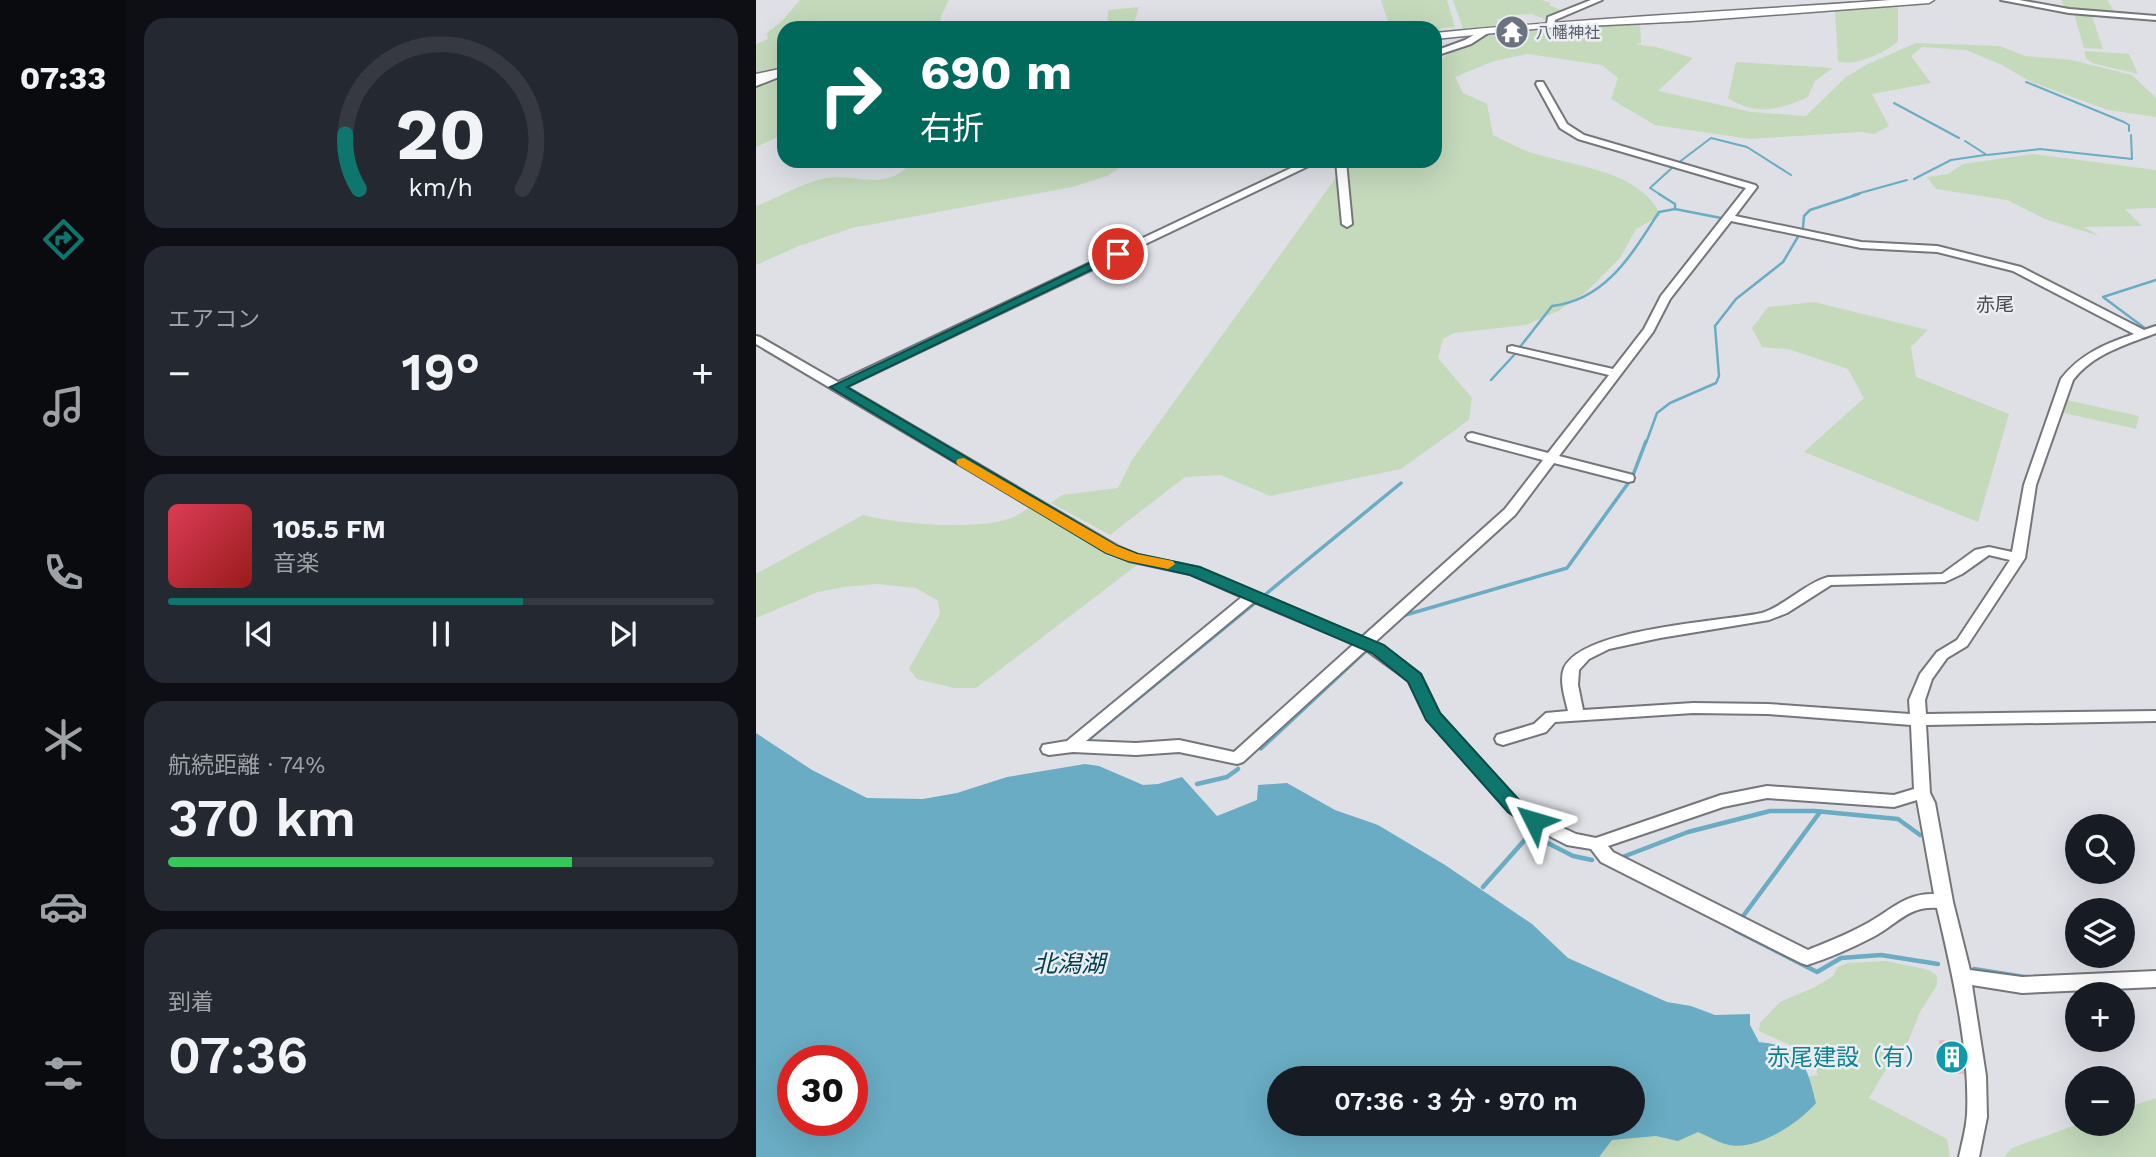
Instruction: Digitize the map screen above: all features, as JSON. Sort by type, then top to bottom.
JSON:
[{"type":"main road","points":[[1442,35],[1551,24],[1664,20],[1929,0]]},
{"type":"main road","points":[[756,77],[777,72]]},
{"type":"street","points":[[1551,24],[1551,19],[1598,0]]},
{"type":"street","points":[[2005,0],[2070,11],[2156,18]]},
{"type":"street","points":[[1442,51],[1468,42],[1487,31]]},
{"type":"street","points":[[756,83],[777,74]]},
{"type":"street","points":[[1049,749],[1073,746],[1136,749],[1179,746],[1237,758],[1510,512],[1656,320],[1665,298],[1752,187],[1581,136],[1563,126],[1539,84]]},
{"type":"street","points":[[837,387],[1299,168]]},
{"type":"street","points":[[1342,168],[1347,225]]},
{"type":"street","points":[[1727,217],[1861,245],[1937,249],[2017,269],[2150,332]]},
{"type":"street","points":[[1969,1157],[1976,1117],[1976,1076],[1962,976],[1944,902],[1927,803],[1922,793],[1917,700],[1925,678],[1942,655],[1962,643],[2018,558],[2030,485],[2067,379],[2086,358],[2150,332]]},
{"type":"street","points":[[756,340],[1112,549],[1134,558],[1194,571],[1378,649],[1415,678],[1433,716],[1514,807],[1534,821],[1573,840],[1596,844],[1721,801],[1767,792],[1894,801],[1922,793]]},
{"type":"street","points":[[1512,349],[1616,373]]},
{"type":"street","points":[[1472,437],[1628,478]]},
{"type":"street","points":[[1577,716],[1570,677],[1572,667],[1587,654],[1606,645],[1683,628],[1761,618],[1786,610],[1817,586],[1828,581],[1929,580],[1945,578],[1957,572],[1980,553],[1989,551],[2018,558]]},
{"type":"street","points":[[1073,746],[1074,742],[1253,595]]},
{"type":"street","points":[[1503,739],[1540,728],[1551,716],[1693,708],[1768,709],[1916,720],[2156,716]]},
{"type":"street","points":[[1596,844],[1607,857],[1807,958],[1867,933],[1903,905],[1914,902],[1944,902]]},
{"type":"street","points":[[1962,976],[2022,985],[2156,979]]},
{"type":"green space","points":[[800,0],[949,0],[940,21],[782,21]]},
{"type":"green space","points":[[1381,0],[1447,0],[1455,27],[1442,28],[1442,21],[1388,21]]},
{"type":"green space","points":[[1453,0],[1541,0],[1563,11],[1545,19],[1531,14],[1516,15],[1513,18],[1497,19],[1498,27],[1467,31],[1463,29]]},
{"type":"green space","points":[[2061,0],[2107,0],[2115,13],[2065,8]]},
{"type":"green space","points":[[1890,5],[1898,7],[1898,41],[1886,50],[1861,61],[1838,61],[1835,10]]},
{"type":"green space","points":[[1139,7],[1135,21],[1107,21],[1108,10]]},
{"type":"green space","points":[[2074,14],[2092,16],[2103,49],[2084,48]]},
{"type":"green space","points":[[1640,23],[1641,43],[1635,44],[1693,58],[1658,91],[1752,112],[1806,116],[1846,77],[1916,43],[1999,46],[2026,56],[2072,60],[2132,75],[2156,98],[2156,117],[2108,110],[2031,82],[2002,65],[1966,50],[1922,47],[1911,56],[1931,83],[1872,94],[1889,126],[1874,134],[1861,132],[1750,139],[1655,125],[1611,99],[1618,78],[1602,65],[1528,54],[1494,61],[1455,77],[1463,93],[1487,104],[1493,135],[1528,151],[1622,179],[1651,200],[1661,215],[1636,229],[1620,258],[1587,291],[1558,311],[1526,325],[1454,333],[1443,339],[1438,358],[1472,398],[1469,420],[1401,469],[1270,496],[1221,475],[1185,477],[1110,535],[1051,503],[1062,495],[1118,488],[1132,460],[1343,168],[1442,168],[1442,59],[1450,52],[1488,35],[1564,28],[1582,38],[1592,39],[1576,25]]},
{"type":"green space","points":[[777,25],[777,137],[756,147],[756,44],[768,39],[767,33]]},
{"type":"green space","points":[[2084,51],[2129,54],[2138,74],[2092,63],[2086,58]]},
{"type":"green space","points":[[1736,62],[1833,68],[1815,81],[1808,97],[1778,108],[1758,109],[1738,104],[1728,98]]},
{"type":"green space","points":[[2033,154],[2156,170],[2156,208],[2125,209],[2142,226],[2084,227],[2099,236],[2045,219],[2007,200],[1936,189],[1927,177],[1948,174],[1963,164]]},
{"type":"green space","points":[[905,168],[1119,168],[1107,176],[1072,187],[852,228],[799,246],[756,265],[756,206],[822,179],[835,177],[881,180]]},
{"type":"green space","points":[[1814,302],[1928,330],[1911,347],[1916,377],[2009,414],[1978,522],[1804,452],[1864,398],[1848,369],[1788,349],[1762,347],[1752,328],[1768,307]]},
{"type":"green space","points":[[2067,400],[2139,416],[2136,429],[2064,413]]},
{"type":"green space","points":[[1030,507],[1108,556],[1137,565],[976,688],[954,688],[917,679],[909,669],[940,614],[938,601],[916,588],[877,584],[844,587],[818,592],[756,618],[756,574],[863,515],[896,521],[959,525],[997,522],[1018,515]]},
{"type":"green space","points":[[1886,961],[1929,970],[1937,976],[1937,985],[1920,1012],[1908,1042],[1891,1061],[1869,1098],[1947,1139],[1950,1157],[1333,1157],[1524,1136],[1645,1136],[1645,1105],[1818,1075],[1810,1054],[1759,1031],[1760,1023],[1780,1002],[1815,987],[1833,976],[1838,967],[1848,963]]},
{"type":"green space","points":[[2156,1098],[2156,1157],[2004,1157],[2012,1148],[2065,1129],[2065,1136],[2135,1136],[2135,1105]]},
{"type":"water","name":"北潟湖","points":[[756,733],[812,770],[867,798],[923,799],[957,793],[1007,777],[1085,764],[1099,766],[1143,785],[1182,777],[1217,816],[1257,800],[1258,785],[1287,783],[1335,810],[1378,825],[1445,865],[1532,924],[1568,958],[1667,1002],[1691,1006],[1715,1015],[1750,1014],[1750,1025],[1759,1042],[1773,1044],[1794,1053],[1805,1068],[1816,1103],[1788,1127],[1764,1140],[1740,1146],[1729,1145],[1698,1132],[1678,1141],[1656,1136],[1612,1140],[1599,1157],[756,1157]]},
{"type":"building","name":"赤尾建設（有）","points":[[1939,1040],[1961,1042],[1964,1074],[1943,1072]]},
{"type":"waterway","points":[[2026,82],[2124,122],[2129,125],[2129,131]]},
{"type":"waterway","points":[[1894,103],[1959,138]]},
{"type":"waterway","points":[[1965,141],[1987,155],[2040,149],[2132,159],[2131,135]]},
{"type":"waterway","points":[[1678,163],[1711,138],[1747,147],[1791,175]]},
{"type":"waterway","points":[[1914,179],[1951,160],[1985,155]]},
{"type":"waterway","points":[[1661,195],[1650,188],[1674,166]]},
{"type":"waterway","points":[[1853,195],[1907,180]]},
{"type":"waterway","points":[[1659,194],[1675,204],[1675,209]]},
{"type":"waterway","points":[[1803,228],[1804,216],[1810,210],[1859,194]]},
{"type":"waterway","points":[[1520,347],[1552,306],[1588,295],[1602,285],[1628,259],[1659,212],[1675,209]]},
{"type":"waterway","points":[[1675,209],[1721,218]]},
{"type":"waterway","points":[[1646,443],[1657,413],[1670,403],[1716,383],[1719,376],[1715,326],[1736,299],[1783,262],[1799,235]]},
{"type":"waterway","points":[[2156,280],[2103,297],[2146,329],[2156,325]]},
{"type":"waterway","points":[[1491,380],[1515,354]]},
{"type":"waterway","points":[[1633,475],[1646,441]]},
{"type":"waterway","points":[[1402,616],[1567,568],[1629,482]]},
{"type":"waterway","points":[[1088,740],[1401,483]]},
{"type":"waterway","points":[[1261,749],[1367,650]]},
{"type":"waterway","points":[[1197,784],[1227,777],[1238,769]]},
{"type":"waterway","points":[[1620,858],[1688,832],[1770,811],[1815,811],[1898,819],[1920,835]]},
{"type":"waterway","points":[[1741,919],[1820,812]]},
{"type":"waterway","points":[[1483,887],[1530,834],[1573,856],[1592,860]]},
{"type":"waterway","points":[[1735,930],[1817,972],[1841,958],[1881,955],[1938,964]]},
{"type":"waterway","points":[[1974,969],[2024,977]]},
{"type":"slow traffic","points":[[964,462],[1112,549],[1134,558],[1168,564]]},
{"type":"place","name":"八幡神社","points":[[1512,32]]},
{"type":"place","name":"赤尾建設（有）","points":[[1952,1057]]},
{"type":"district","name":"赤尾","points":[[1995,304]]},
{"type":"route","points":[[1118,254],[837,387],[1112,549],[1134,558],[1194,571],[1378,649],[1415,678],[1433,716],[1514,807],[1534,821]]}]
